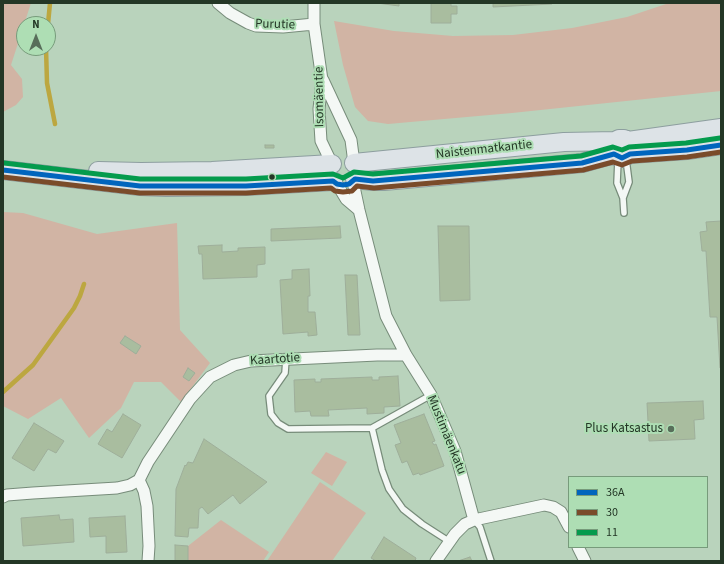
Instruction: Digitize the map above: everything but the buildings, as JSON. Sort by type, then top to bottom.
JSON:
[{"type":"main road","name":"Naistenmatkantie","points":[[11,171],[204,171],[344,175],[372,181],[392,180],[582,163],[622,151],[721,128]]},
{"type":"main road","name":"Naistenmatkantie","points":[[622,151],[687,150],[721,145]]},
{"type":"street","name":"Purutie","points":[[218,3],[230,13],[256,26],[283,27],[314,24]]},
{"type":"street","name":"Isomäentie","points":[[314,3],[314,24],[322,80],[319,109],[321,141],[344,175]]},
{"type":"street","points":[[322,80],[351,140],[344,175],[346,199],[359,210]]},
{"type":"street","points":[[344,175],[359,210],[386,316],[406,355]]},
{"type":"street","name":"Kaartotie","points":[[139,480],[148,462],[190,399],[210,377],[234,365],[250,361],[406,355]]},
{"type":"street","name":"Mustimäenkatu","points":[[406,355],[431,395],[455,451],[474,520]]},
{"type":"street","points":[[3,497],[7,495],[117,488],[130,485],[139,480],[144,491],[147,506],[149,546],[148,561]]},
{"type":"street","points":[[436,561],[465,524],[474,520],[544,505],[553,507],[561,512],[568,524]]},
{"type":"street","points":[[578,548],[585,561]]},
{"type":"lane","points":[[622,151],[617,183],[623,198],[624,213]]},
{"type":"lane","points":[[622,151],[628,182],[623,198]]},
{"type":"lane","points":[[286,359],[285,373],[269,396],[271,414],[278,423],[288,429],[372,428],[431,395]]},
{"type":"lane","points":[[372,428],[382,470],[389,489],[403,509],[422,524],[450,542]]},
{"type":"lane","points":[[474,520],[480,527],[491,561]]},
{"type":"shaded area","points":[[3,3],[31,3],[27,16],[16,16],[16,50],[11,65],[22,79],[23,97],[16,105],[3,112]]},
{"type":"shaded area","points":[[669,3],[721,3],[721,91],[512,113],[388,124],[368,121],[355,107],[343,65],[334,21],[394,31],[453,36],[513,35],[572,28],[627,17]]},
{"type":"shaded area","points":[[3,212],[23,213],[97,234],[177,223],[180,330],[210,363],[181,402],[161,382],[134,382],[121,408],[89,438],[61,398],[28,419],[3,406]]},
{"type":"shaded area","points":[[326,452],[347,462],[332,486],[311,473]]},
{"type":"shaded area","points":[[320,482],[366,513],[332,561],[267,561]]},
{"type":"shaded area","points":[[221,520],[269,552],[263,561],[188,561],[188,546]]},
{"type":"waterway","points":[[49,16],[50,3]]},
{"type":"waterway","points":[[46,56],[47,83],[55,124]]},
{"type":"waterway","points":[[3,392],[33,365],[74,308],[84,284]]},
{"type":"transit line","name":"11","points":[[4,163],[140,179],[246,179],[333,174],[343,178],[354,172],[373,174],[581,156],[613,147],[622,150],[629,147],[686,143],[720,138]]},
{"type":"transit line","name":"36A","points":[[3,170],[140,186],[246,186],[333,181],[337,184],[343,185],[349,184],[355,179],[373,181],[582,163],[614,154],[622,158],[630,154],[687,150],[721,145]]},
{"type":"transit line","name":"30","points":[[3,177],[140,193],[246,193],[331,188],[335,191],[343,192],[352,191],[357,186],[374,188],[583,170],[613,162],[622,165],[632,161],[687,157],[721,152]]},
{"type":"place","name":"Plus Katsastus","points":[[671,429]]}]
